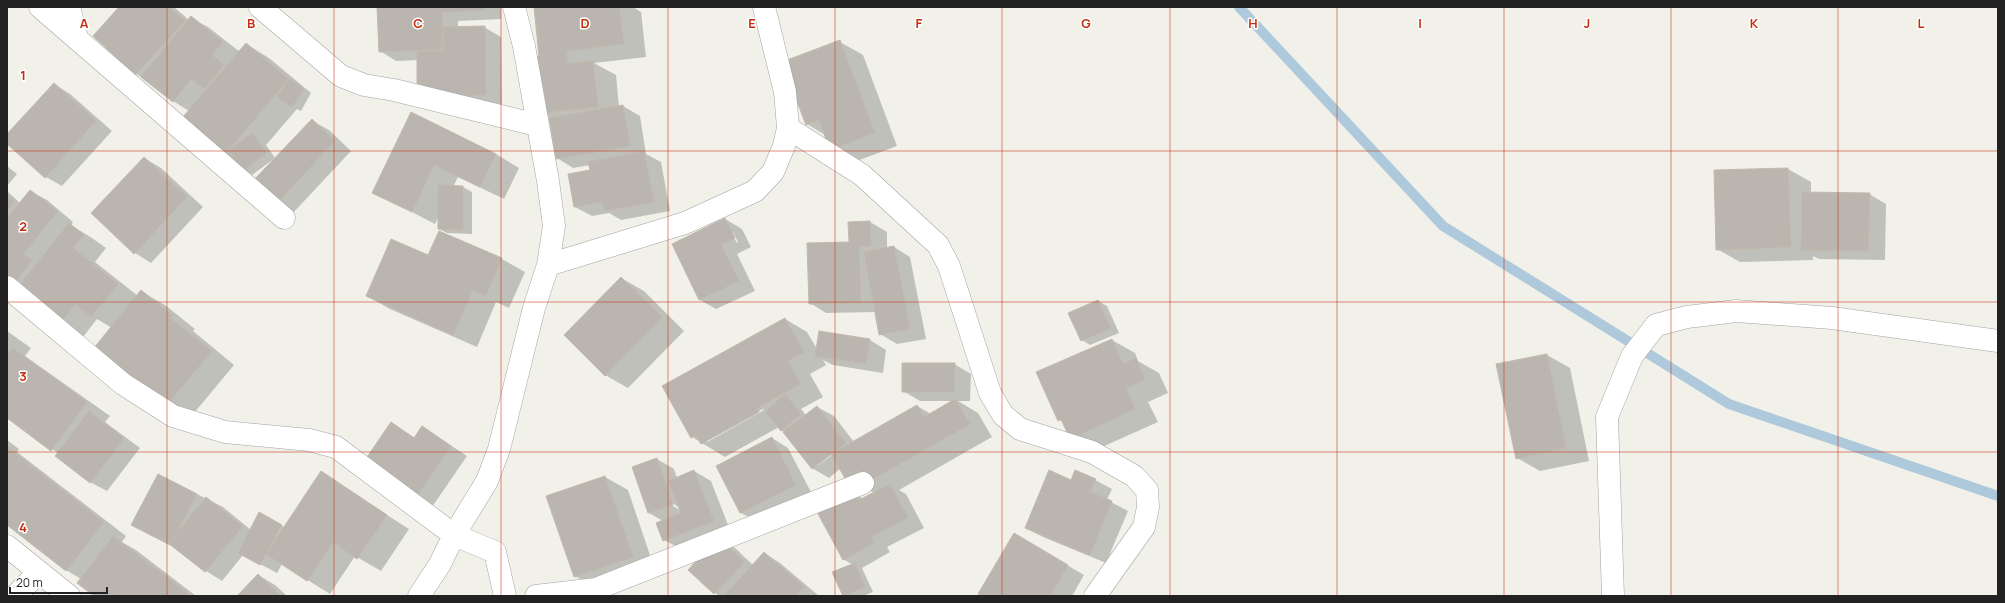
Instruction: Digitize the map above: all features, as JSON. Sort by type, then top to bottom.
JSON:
[{"type":"street","points":[[40,7],[284,218]]},
{"type":"street","points":[[69,7],[77,38]]},
{"type":"street","points":[[260,7],[341,76],[364,85],[394,90],[537,125]]},
{"type":"street","points":[[419,596],[440,564],[454,535],[487,481],[499,450],[534,308],[548,265],[554,226],[544,150],[537,125],[524,46],[514,7]]},
{"type":"street","points":[[548,265],[685,223],[755,191],[773,172],[784,146],[788,128],[784,92],[764,7]]},
{"type":"street","points":[[788,128],[862,175],[938,245],[948,266],[990,393],[1003,415],[1020,429],[1092,452],[1134,476],[1147,490],[1148,507],[1144,527],[1095,596]]},
{"type":"street","points":[[7,288],[123,384],[173,416],[225,432],[308,440],[336,447],[454,535],[496,552],[506,596]]},
{"type":"street","points":[[1613,596],[1607,417],[1632,356],[1656,325],[1687,316],[1736,311],[1832,318],[1998,341]]},
{"type":"street","points":[[536,596],[596,589],[863,483]]},
{"type":"street","points":[[7,546],[69,596]]},
{"type":"street","points":[[15,596],[38,572]]},
{"type":"building","points":[[119,7],[169,7],[185,21],[135,75],[93,36]]},
{"type":"building","points":[[377,7],[485,7],[485,10],[442,12],[444,49],[379,52]]},
{"type":"building","points":[[534,7],[619,7],[624,44],[566,51],[568,64],[593,61],[598,107],[539,113],[533,57],[539,56]]},
{"type":"building","points":[[191,16],[223,42],[212,55],[224,65],[204,89],[191,79],[173,102],[141,77]]},
{"type":"building","points":[[485,26],[486,95],[417,96],[417,51],[442,51],[442,27]]},
{"type":"building","points":[[840,40],[875,133],[830,150],[819,120],[806,125],[782,62]]},
{"type":"building","points":[[246,43],[289,79],[219,161],[177,124]]},
{"type":"building","points":[[289,79],[304,89],[292,107],[277,97]]},
{"type":"building","points":[[54,83],[96,121],[45,178],[7,144],[7,134]]},
{"type":"building","points":[[623,105],[630,146],[556,159],[549,118]]},
{"type":"building","points":[[411,112],[496,154],[480,187],[434,165],[412,212],[372,193]]},
{"type":"building","points":[[312,119],[335,141],[275,205],[251,183]]},
{"type":"building","points":[[252,133],[267,153],[243,171],[228,151]]},
{"type":"building","points":[[644,151],[654,202],[604,211],[602,202],[574,207],[568,174],[590,170],[588,162]]},
{"type":"building","points":[[144,157],[187,197],[134,254],[91,213]]},
{"type":"building","points":[[1788,168],[1791,247],[1716,250],[1714,170]]},
{"type":"building","points":[[438,185],[463,186],[463,230],[438,229]]},
{"type":"building","points":[[30,190],[58,211],[23,254],[32,260],[15,282],[7,275],[7,218]]},
{"type":"building","points":[[1802,192],[1870,193],[1868,251],[1801,250]]},
{"type":"building","points":[[7,196],[14,202],[7,210]]},
{"type":"building","points":[[725,218],[735,238],[721,245],[739,281],[699,300],[672,244]]},
{"type":"building","points":[[870,221],[871,246],[859,246],[861,303],[809,304],[807,243],[849,242],[848,222]]},
{"type":"building","points":[[69,223],[84,235],[73,248],[118,284],[91,317],[76,304],[56,328],[13,293]]},
{"type":"building","points":[[439,231],[502,258],[486,296],[473,290],[453,335],[366,296],[391,239],[428,255]]},
{"type":"building","points":[[894,246],[910,329],[879,335],[864,252]]},
{"type":"building","points":[[621,277],[662,317],[605,376],[564,335]]},
{"type":"building","points":[[141,290],[172,315],[170,318],[212,351],[161,412],[89,354]]},
{"type":"building","points":[[1098,300],[1111,328],[1081,341],[1068,313]]},
{"type":"building","points":[[785,318],[804,352],[788,361],[801,384],[757,408],[759,412],[701,444],[696,435],[691,438],[662,386]]},
{"type":"building","points":[[819,331],[870,339],[866,364],[815,356]]},
{"type":"building","points":[[1112,339],[1123,364],[1136,358],[1145,380],[1126,388],[1135,409],[1070,439],[1061,419],[1058,421],[1036,372]]},
{"type":"building","points":[[13,348],[87,402],[51,451],[7,418],[7,356]]},
{"type":"building","points":[[1547,354],[1566,448],[1516,459],[1496,364]]},
{"type":"building","points":[[902,363],[955,363],[954,392],[902,392]]},
{"type":"building","points":[[785,394],[801,414],[781,431],[765,412]]},
{"type":"building","points":[[955,399],[970,424],[861,486],[846,480],[831,454],[917,405],[924,417]]},
{"type":"building","points":[[817,406],[846,443],[812,469],[783,432]]},
{"type":"building","points":[[89,411],[124,438],[90,483],[55,456]]},
{"type":"building","points":[[391,422],[414,438],[422,426],[451,446],[415,499],[363,463]]},
{"type":"building","points":[[772,437],[796,485],[740,513],[716,466]]},
{"type":"building","points":[[7,447],[104,522],[66,571],[7,525]]},
{"type":"building","points":[[657,458],[673,505],[648,513],[632,467]]},
{"type":"building","points":[[694,470],[714,521],[663,541],[656,523],[681,513],[668,481]]},
{"type":"building","points":[[1049,470],[1071,480],[1075,470],[1096,479],[1090,492],[1112,501],[1090,555],[1025,528]]},
{"type":"building","points":[[321,471],[387,515],[357,559],[333,542],[307,581],[266,554]]},
{"type":"building","points":[[158,474],[197,494],[170,545],[131,525]]},
{"type":"building","points":[[605,476],[633,557],[574,577],[546,496]]},
{"type":"building","points":[[890,484],[908,518],[871,537],[874,543],[843,560],[817,512],[855,492],[859,500]]},
{"type":"building","points":[[206,497],[243,526],[205,572],[168,543]]},
{"type":"building","points":[[259,512],[282,525],[260,565],[238,553]]},
{"type":"building","points":[[1014,533],[1068,565],[1050,596],[982,596],[978,594]]},
{"type":"building","points":[[113,536],[188,593],[185,596],[94,596],[77,583]]},
{"type":"building","points":[[718,537],[745,562],[714,594],[688,570]]},
{"type":"building","points":[[764,552],[804,587],[795,596],[724,596]]},
{"type":"building","points":[[855,563],[865,587],[843,596],[832,572]]},
{"type":"building","points":[[258,574],[281,596],[237,596]]},
{"type":"waterway","points":[[1239,7],[1443,226],[1729,404],[1998,496]]}]
